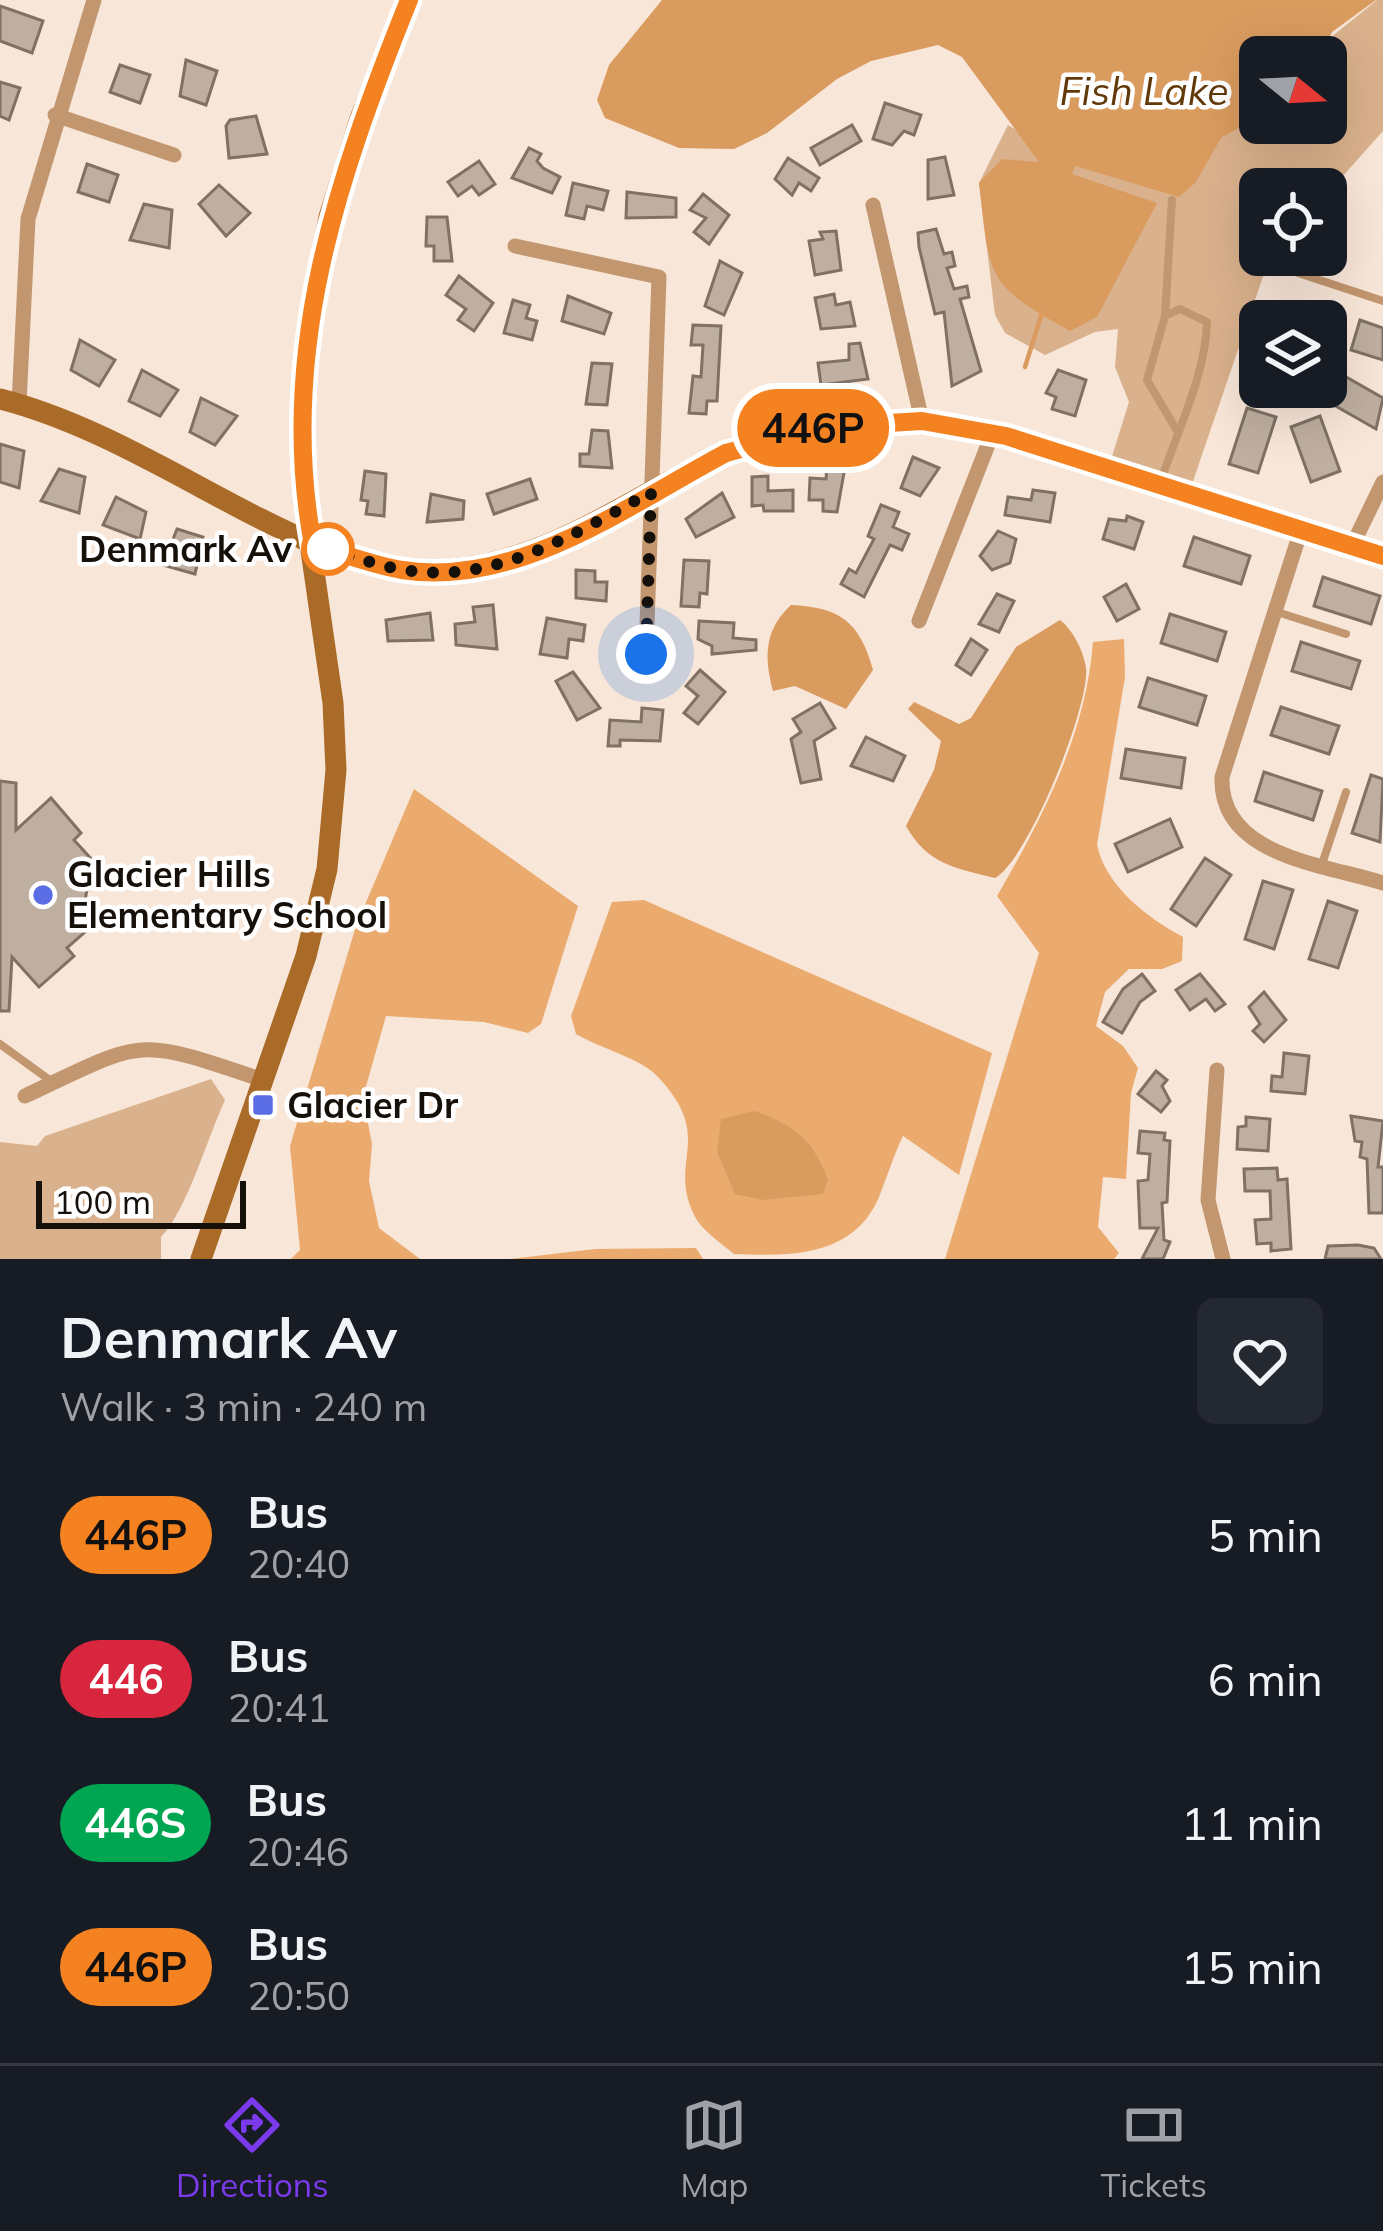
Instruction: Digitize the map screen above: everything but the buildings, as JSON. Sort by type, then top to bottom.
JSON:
[{"type":"street","points":[[94,0],[55,116],[28,219],[9,401],[90,432],[313,545],[403,570],[480,570],[542,551],[726,453],[787,433],[857,421],[922,421],[1159,485],[1383,556]]},
{"type":"street","points":[[201,1259],[306,956],[327,869],[336,770],[313,545],[304,502],[305,351],[328,217],[361,116],[409,0]]},
{"type":"street","points":[[55,116],[173,155]]},
{"type":"street","points":[[873,205],[922,421]]},
{"type":"street","points":[[515,246],[659,277],[646,654]]},
{"type":"street","points":[[919,621],[991,436]]},
{"type":"street","points":[[1352,546],[1383,482]]},
{"type":"street","points":[[1301,530],[1222,777],[1221,797],[1239,833],[1383,883]]},
{"type":"street","points":[[25,1096],[110,1053],[155,1047],[263,1079]]},
{"type":"street","points":[[1217,1070],[1208,1200],[1223,1259]]},
{"type":"lane","points":[[1172,200],[1165,316],[1147,380],[1177,431]]},
{"type":"lane","points":[[1306,276],[1383,302]]},
{"type":"lane","points":[[1159,485],[1206,341],[1207,322],[1197,313],[1180,309],[1165,316]]},
{"type":"lane","points":[[1275,612],[1346,634]]},
{"type":"lane","points":[[1322,864],[1346,792]]},
{"type":"lane","points":[[0,1044],[52,1082]]},
{"type":"shaded area","points":[[1383,0],[1383,131],[1347,171],[1239,168],[1239,276],[1263,276],[1255,300],[1239,300],[1239,347],[1191,487],[1108,469],[1129,402],[1115,367],[1118,329],[1095,332],[1045,355],[1005,333],[995,315],[979,183],[1008,125],[1075,165],[1221,138],[1239,128],[1239,144],[1347,144],[1347,36],[1332,36]]},
{"type":"shaded area","points":[[1124,639],[1125,677],[1097,845],[1118,887],[1183,937],[1182,961],[1162,969],[1129,969],[1105,992],[1096,1026],[1123,1046],[1138,1068],[1131,1093],[1126,1179],[1103,1177],[1098,1227],[1119,1253],[1114,1259],[945,1259],[1039,953],[997,896],[1060,774],[1082,709],[1093,642]]},
{"type":"shaded area","points":[[414,789],[578,906],[541,1024],[528,1033],[484,1022],[386,1016],[363,1097],[372,1144],[369,1181],[379,1228],[420,1259],[291,1259],[300,1250],[290,1146],[356,926]]},
{"type":"shaded area","points":[[644,900],[992,1053],[959,1175],[903,1136],[868,1217],[836,1242],[797,1253],[734,1254],[712,1236],[697,1221],[687,1196],[688,1133],[675,1098],[651,1070],[576,1034],[571,1016],[612,902]]},
{"type":"shaded area","points":[[211,1079],[225,1100],[188,1192],[161,1237],[161,1259],[0,1259],[0,1142],[37,1146],[45,1136]]},
{"type":"shaded area","points":[[696,1248],[703,1259],[510,1259],[595,1249]]},
{"type":"water","name":"Fish Lake","points":[[662,0],[1376,0],[1330,36],[1239,36],[1239,128],[1221,138],[1196,182],[1179,197],[1075,166],[1072,174],[1157,203],[1097,317],[1070,331],[1021,301],[996,275],[979,183],[1002,159],[1039,162],[962,57],[938,45],[871,61],[837,79],[767,133],[734,149],[679,148],[605,118],[597,100],[609,65]]},
{"type":"water","points":[[791,605],[835,614],[862,640],[873,670],[846,709],[795,686],[773,691],[768,645]]},
{"type":"water","points":[[1060,620],[1083,655],[1085,687],[1068,746],[1024,843],[995,878],[933,857],[906,826],[934,770],[941,741],[908,709],[914,702],[959,724],[971,718],[1016,647]]},
{"type":"water","points":[[755,1111],[791,1128],[808,1144],[828,1180],[823,1194],[762,1200],[735,1194],[717,1152],[721,1119]]},
{"type":"waterway","points":[[1025,367],[1043,310]]},
{"type":"bus line","name":"446P","points":[[409,0],[361,116],[328,217],[305,351],[304,502],[313,545],[403,570],[480,570],[542,551],[726,453],[787,433],[857,421],[922,421],[1006,436],[1383,556]]},
{"type":"place","name":"Denmark Av","points":[[328,549]]},
{"type":"place","name":"Glacier Hills Elementary School","points":[[43,895]]},
{"type":"place","name":"Glacier Dr","points":[[263,1105]]},
{"type":"route","points":[[328,549],[403,570],[480,570],[542,551],[651,492],[646,654]]}]
